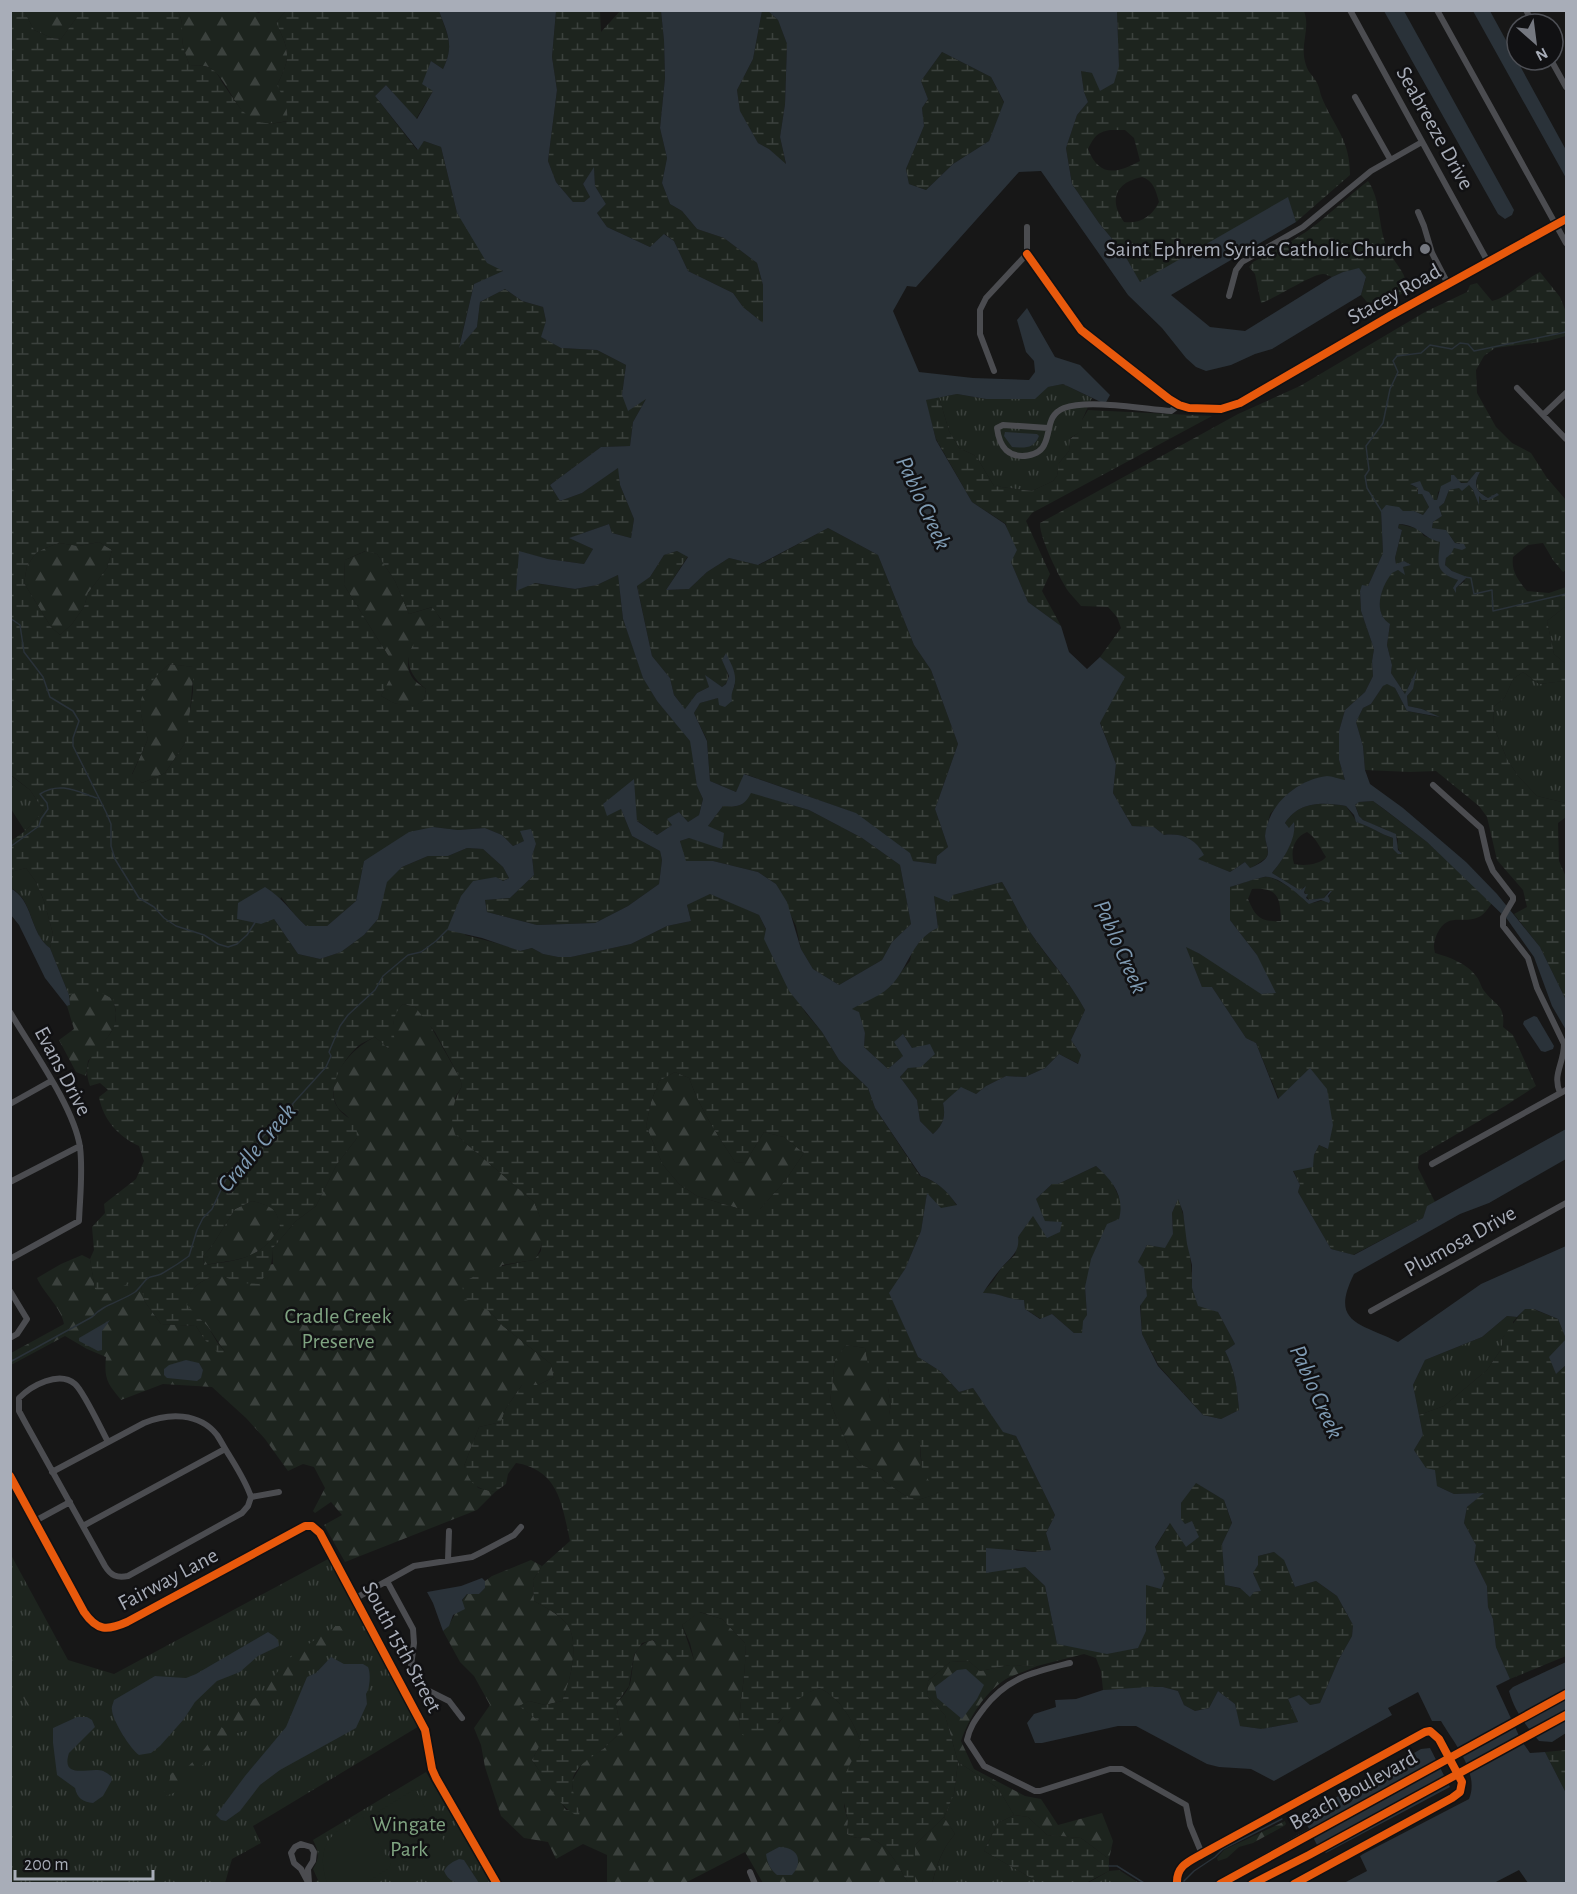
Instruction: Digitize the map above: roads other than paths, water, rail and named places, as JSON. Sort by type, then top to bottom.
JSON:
[{"type":"highway","name":"Beach Boulevard","points":[[1220,1884],[1566,1694]]},
{"type":"highway","points":[[1252,1884],[1566,1715]]},
{"type":"highway","points":[[1231,1884],[1256,1870],[1266,1858]]},
{"type":"street","name":"Seabreeze Drive","points":[[1350,10],[1488,262]]},
{"type":"street","points":[[1437,10],[1566,243]]},
{"type":"street","points":[[1558,72],[1566,87]]},
{"type":"street","points":[[1355,97],[1390,159]]},
{"type":"street","points":[[1229,296],[1236,270],[1242,262],[1303,227],[1358,181],[1390,159],[1422,142]]},
{"type":"street","points":[[1418,212],[1432,254],[1448,284]]},
{"type":"street","name":"Stacey Road","points":[[1179,405],[1221,409],[1240,403],[1566,219]]},
{"type":"street","points":[[1028,227],[1027,254],[1085,334],[1179,405],[1171,411],[1080,405],[1064,409],[1055,414],[1048,428],[1045,444],[1037,452],[1028,456],[1018,456],[1007,451],[998,436],[997,428],[1004,425],[1048,428]]},
{"type":"street","points":[[994,371],[980,334],[980,310],[986,298],[1027,254]]},
{"type":"street","points":[[1517,388],[1566,439]]},
{"type":"street","points":[[1543,415],[1566,393]]},
{"type":"street","points":[[1432,1164],[1563,1091],[1555,1082],[1564,1050],[1564,1044],[1536,988],[1528,958],[1503,926],[1503,917],[1513,897],[1493,871],[1481,828],[1433,785]]},
{"type":"street","name":"Evans Drive","points":[[10,1012],[69,1113],[80,1146],[81,1162],[79,1221],[10,1259]]},
{"type":"street","points":[[10,1029],[18,1025]]},
{"type":"street","points":[[10,1104],[51,1081]]},
{"type":"street","points":[[10,1182],[80,1146]]},
{"type":"street","name":"Plumosa Drive","points":[[1371,1311],[1566,1203]]},
{"type":"street","points":[[10,1291],[27,1319],[17,1334],[10,1338]]},
{"type":"street","points":[[52,1472],[158,1418],[188,1417],[210,1428],[225,1449],[251,1497],[248,1506],[242,1513],[128,1576],[117,1577],[109,1572],[52,1472],[26,1424],[18,1404],[19,1398],[39,1384],[52,1380],[67,1380],[76,1385],[108,1442]]},
{"type":"street","points":[[83,1526],[225,1449]]},
{"type":"street","name":"Fairway Lane","points":[[10,1476],[84,1612],[90,1621],[106,1629],[127,1622],[305,1526],[313,1527]]},
{"type":"street","points":[[251,1497],[279,1492]]},
{"type":"street","points":[[35,1521],[70,1502]]},
{"type":"street","name":"South 15th Street","points":[[313,1527],[320,1533],[356,1598],[425,1730],[432,1769],[436,1778],[497,1884]]},
{"type":"street","points":[[356,1598],[388,1583],[414,1566],[472,1557],[514,1534],[520,1527]]},
{"type":"street","points":[[448,1560],[449,1531]]},
{"type":"street","points":[[388,1583],[413,1629],[411,1666],[415,1678],[428,1690],[449,1701],[462,1718]]},
{"type":"street","points":[[1070,1664],[1040,1670],[1008,1683],[991,1699],[970,1725],[967,1740],[984,1766],[1031,1789],[1040,1791],[1110,1769],[1122,1769],[1186,1805],[1190,1825],[1202,1854]]},
{"type":"street","points":[[1177,1884],[1176,1875],[1180,1868],[1202,1854],[1425,1732],[1430,1731],[1434,1734],[1462,1782],[1460,1792],[1294,1884]]},
{"type":"street","points":[[301,1844],[311,1847],[314,1852],[313,1862],[308,1872],[309,1883],[301,1869],[294,1863],[291,1853],[295,1846],[301,1844]]},
{"type":"street","points":[[297,1866],[310,1865]]},
{"type":"street","points":[[750,1872],[755,1884]]},
{"type":"water","name":"Pablo Creek","points":[[439,11],[556,11],[552,57],[557,90],[548,161],[556,182],[573,202],[584,202],[590,197],[583,184],[594,167],[595,186],[606,204],[597,213],[607,227],[650,247],[664,234],[674,241],[688,271],[733,293],[743,307],[763,323],[763,285],[757,263],[724,238],[697,229],[682,211],[670,204],[662,183],[667,158],[660,128],[665,78],[661,11],[762,11],[753,59],[737,90],[740,111],[758,143],[769,149],[786,164],[780,137],[785,104],[787,44],[778,20],[768,11],[1117,11],[1119,66],[1114,83],[1100,91],[1092,73],[1081,71],[1088,102],[1077,115],[1066,148],[1072,184],[1123,252],[1140,282],[1288,197],[1296,222],[1171,295],[1210,327],[1245,331],[1332,277],[1359,268],[1366,277],[1361,295],[1272,349],[1231,365],[1206,371],[1196,367],[1186,358],[1162,328],[1128,295],[1041,171],[1019,172],[916,287],[907,286],[893,311],[919,372],[973,378],[1029,380],[1035,372],[1034,361],[1026,352],[1017,320],[1027,308],[1055,357],[1080,365],[1110,395],[1105,404],[1063,384],[1048,387],[1035,399],[986,399],[957,394],[926,400],[936,440],[972,502],[1005,524],[1017,550],[1011,562],[1028,602],[1061,626],[1069,652],[1087,669],[1100,657],[1125,677],[1100,723],[1116,764],[1113,793],[1132,826],[1154,827],[1164,835],[1187,838],[1196,844],[1204,855],[1198,859],[1230,872],[1245,862],[1250,868],[1256,865],[1267,856],[1265,836],[1267,825],[1278,804],[1286,796],[1316,778],[1327,776],[1345,780],[1339,760],[1339,731],[1345,710],[1365,692],[1373,676],[1374,649],[1361,611],[1360,591],[1362,585],[1368,586],[1383,553],[1381,511],[1386,505],[1423,515],[1429,507],[1422,494],[1418,494],[1418,488],[1410,484],[1420,481],[1424,490],[1429,492],[1434,500],[1437,500],[1441,486],[1451,481],[1451,475],[1454,475],[1461,483],[1467,483],[1476,472],[1480,472],[1476,480],[1476,487],[1480,493],[1488,498],[1497,493],[1499,495],[1490,500],[1482,500],[1479,496],[1479,505],[1469,485],[1462,491],[1459,488],[1449,490],[1444,503],[1439,507],[1442,516],[1433,522],[1432,528],[1446,530],[1455,543],[1464,544],[1466,548],[1462,550],[1454,548],[1446,558],[1445,565],[1452,571],[1467,577],[1456,588],[1456,593],[1453,588],[1458,580],[1445,574],[1439,566],[1440,542],[1412,527],[1399,524],[1398,528],[1402,530],[1395,558],[1396,564],[1404,561],[1411,565],[1403,567],[1405,575],[1398,570],[1392,573],[1380,599],[1381,613],[1390,624],[1387,645],[1392,665],[1391,673],[1405,694],[1417,669],[1413,689],[1407,696],[1408,706],[1440,717],[1407,711],[1395,688],[1387,684],[1383,686],[1371,704],[1363,708],[1356,722],[1370,784],[1403,808],[1466,862],[1497,894],[1540,947],[1566,1000],[1566,1030],[1552,1006],[1534,957],[1507,919],[1427,842],[1373,801],[1359,802],[1355,805],[1359,816],[1363,820],[1396,834],[1398,850],[1402,854],[1398,854],[1393,849],[1393,838],[1356,822],[1354,815],[1346,806],[1320,804],[1304,807],[1297,810],[1285,823],[1289,828],[1294,822],[1293,835],[1285,856],[1272,873],[1298,889],[1301,890],[1306,886],[1304,892],[1308,894],[1306,898],[1309,900],[1324,898],[1332,891],[1328,896],[1329,903],[1321,900],[1309,904],[1288,886],[1270,877],[1230,887],[1230,920],[1257,955],[1276,993],[1261,994],[1186,947],[1202,987],[1212,987],[1246,1038],[1256,1043],[1278,1099],[1310,1068],[1327,1089],[1333,1125],[1328,1149],[1319,1145],[1314,1155],[1313,1167],[1293,1171],[1300,1185],[1298,1192],[1331,1249],[1354,1255],[1423,1218],[1427,1206],[1566,1129],[1566,1159],[1489,1203],[1460,1214],[1354,1274],[1347,1290],[1345,1303],[1347,1312],[1353,1320],[1398,1342],[1481,1284],[1566,1246],[1566,1339],[1558,1319],[1534,1309],[1525,1309],[1517,1317],[1507,1316],[1482,1337],[1425,1360],[1413,1385],[1423,1435],[1414,1450],[1426,1468],[1435,1470],[1437,1486],[1454,1494],[1484,1493],[1467,1507],[1464,1523],[1476,1545],[1474,1560],[1487,1586],[1488,1607],[1493,1619],[1496,1647],[1510,1679],[1496,1686],[1521,1740],[1530,1753],[1545,1752],[1566,1793],[1566,1883],[1528,1883],[1519,1870],[1494,1883],[1344,1883],[1367,1871],[1360,1856],[1469,1799],[1471,1779],[1464,1758],[1441,1721],[1432,1721],[1418,1692],[1388,1708],[1392,1715],[1274,1781],[1251,1769],[1207,1764],[1136,1726],[1118,1726],[1035,1743],[1027,1723],[1034,1714],[1056,1707],[1055,1700],[1076,1699],[1103,1690],[1163,1687],[1178,1691],[1184,1705],[1195,1711],[1209,1708],[1218,1691],[1235,1704],[1240,1726],[1262,1729],[1298,1722],[1288,1699],[1299,1695],[1310,1705],[1320,1703],[1339,1659],[1352,1636],[1353,1625],[1337,1596],[1316,1581],[1295,1587],[1284,1560],[1274,1552],[1258,1556],[1258,1565],[1253,1573],[1261,1591],[1254,1592],[1250,1597],[1240,1588],[1225,1585],[1222,1544],[1232,1523],[1224,1500],[1196,1483],[1181,1503],[1181,1519],[1185,1524],[1192,1521],[1199,1537],[1186,1547],[1170,1523],[1155,1547],[1165,1578],[1161,1589],[1146,1585],[1146,1631],[1138,1648],[1107,1654],[1057,1644],[1045,1586],[1025,1567],[986,1573],[986,1548],[1035,1552],[1051,1550],[1046,1533],[1055,1515],[1016,1436],[1003,1432],[973,1388],[959,1392],[940,1371],[918,1357],[889,1293],[905,1269],[921,1231],[927,1193],[941,1208],[957,1205],[941,1187],[921,1176],[875,1108],[868,1088],[839,1060],[822,1032],[789,991],[764,939],[766,929],[759,915],[710,894],[687,905],[691,921],[667,926],[631,944],[571,957],[543,954],[532,948],[520,951],[482,938],[447,930],[461,896],[473,881],[496,877],[503,881],[509,878],[503,867],[483,849],[467,848],[448,856],[428,856],[402,867],[387,882],[378,919],[364,935],[341,952],[320,959],[298,954],[274,919],[261,924],[237,919],[238,903],[265,887],[282,900],[306,926],[327,926],[356,901],[364,861],[409,832],[433,827],[458,830],[485,828],[502,835],[513,846],[524,841],[520,831],[531,829],[536,844],[532,856],[534,875],[510,898],[485,900],[487,912],[537,925],[595,923],[628,906],[659,884],[662,860],[660,851],[632,836],[621,809],[607,816],[603,804],[634,779],[637,821],[657,835],[672,825],[667,819],[679,812],[688,822],[699,815],[703,799],[697,786],[690,741],[657,701],[643,678],[623,619],[618,575],[597,585],[575,589],[535,583],[516,591],[519,551],[548,559],[584,564],[593,549],[569,538],[609,524],[612,533],[631,538],[634,519],[620,485],[618,468],[582,493],[560,501],[550,485],[601,447],[630,446],[633,422],[646,399],[628,411],[622,395],[626,365],[597,350],[561,348],[541,337],[546,321],[543,307],[522,301],[505,289],[480,302],[477,327],[459,348],[474,284],[503,271],[487,263],[457,213],[441,147],[424,141],[418,150],[375,96],[386,85],[417,119],[433,91],[422,84],[431,61],[443,69],[449,53],[447,33]],"holes":[[[942,52],[991,77],[1004,102],[989,141],[953,164],[926,190],[909,184],[906,169],[924,126],[922,108],[928,99],[921,81]],[[828,528],[878,555],[914,645],[931,670],[958,744],[935,809],[948,847],[937,856],[936,864],[913,861],[910,853],[856,813],[744,774],[736,792],[710,781],[707,741],[694,713],[700,703],[718,698],[719,705],[725,707],[732,701],[735,682],[733,669],[726,653],[722,660],[729,676],[726,684],[722,687],[705,675],[709,687],[697,693],[685,709],[674,695],[670,678],[652,656],[637,586],[650,577],[664,555],[677,551],[688,557],[666,590],[689,589],[707,572],[729,558],[758,565]],[[751,793],[809,810],[862,838],[900,865],[911,924],[892,942],[882,960],[839,985],[813,969],[801,949],[787,902],[776,884],[758,872],[713,861],[686,861],[680,841],[689,838],[722,849],[724,833],[708,826],[723,806],[737,806],[746,801]],[[1002,882],[1030,932],[1085,1010],[1071,1040],[1081,1055],[1078,1064],[1059,1054],[1045,1068],[1025,1077],[1006,1076],[976,1094],[961,1087],[943,1103],[943,1120],[933,1134],[920,1121],[917,1100],[900,1077],[908,1068],[921,1067],[935,1054],[930,1044],[912,1048],[903,1034],[894,1042],[903,1056],[888,1069],[864,1047],[865,1033],[859,1012],[852,1009],[881,994],[893,984],[921,940],[938,928],[934,896],[949,902],[953,895]],[[1096,1166],[1108,1178],[1119,1197],[1119,1219],[1107,1224],[1091,1259],[1085,1287],[1087,1315],[1083,1321],[1082,1333],[1074,1333],[1052,1314],[1040,1319],[1025,1309],[1024,1300],[983,1293],[1015,1253],[1018,1237],[1033,1216],[1047,1238],[1060,1232],[1062,1222],[1045,1221],[1036,1199],[1052,1184],[1058,1184]],[[1178,1199],[1183,1212],[1192,1265],[1192,1288],[1198,1306],[1218,1312],[1235,1344],[1225,1351],[1235,1379],[1239,1410],[1221,1419],[1203,1415],[1158,1366],[1142,1334],[1140,1306],[1147,1296],[1144,1268],[1138,1262],[1147,1245],[1165,1248],[1173,1234],[1172,1213]]]},
{"type":"water","points":[[1384,11],[1404,11],[1514,210],[1512,215],[1505,219],[1498,214]]},
{"type":"water","points":[[1473,11],[1490,11],[1505,38],[1505,68]]},
{"type":"water","points":[[1507,72],[1523,72],[1566,150],[1566,178]]},
{"type":"water","points":[[1005,432],[1039,436],[1032,445],[1012,447],[1004,436]]},
{"type":"water","points":[[10,888],[23,900],[38,934],[50,948],[69,995],[70,1005],[67,1006],[45,978],[19,925],[11,915]]},
{"type":"water","points":[[1534,1016],[1537,1017],[1554,1046],[1553,1049],[1541,1051],[1523,1024],[1524,1021]]},
{"type":"water","points":[[110,1320],[102,1331],[102,1350],[98,1351],[79,1341],[79,1338]]},
{"type":"water","points":[[1566,1339],[1566,1365],[1556,1374],[1549,1357]]},
{"type":"water","points":[[186,1360],[199,1363],[203,1370],[201,1378],[197,1381],[167,1378],[164,1375],[164,1369],[169,1365]]},
{"type":"water","points":[[482,1578],[485,1581],[485,1588],[479,1594],[467,1594],[462,1600],[465,1609],[453,1615],[449,1626],[443,1631],[427,1592],[461,1586]]},
{"type":"water","points":[[268,1632],[277,1639],[279,1646],[258,1656],[240,1672],[217,1681],[195,1702],[184,1719],[160,1746],[151,1753],[139,1755],[131,1747],[115,1721],[112,1709],[114,1700],[155,1676],[186,1678],[196,1674]]},
{"type":"water","points":[[331,1657],[344,1664],[363,1664],[368,1667],[370,1677],[366,1694],[367,1704],[356,1728],[280,1770],[260,1785],[240,1811],[226,1821],[221,1820],[216,1815],[286,1727],[307,1677],[316,1673]]},
{"type":"water","points":[[1566,1662],[1566,1733],[1552,1742],[1539,1741],[1521,1718],[1509,1691]]},
{"type":"water","points":[[966,1669],[984,1685],[962,1719],[937,1698],[935,1687],[957,1670]]},
{"type":"water","points":[[77,1717],[87,1717],[92,1720],[95,1727],[69,1753],[68,1766],[76,1771],[102,1771],[111,1776],[112,1780],[103,1796],[93,1803],[81,1799],[75,1788],[57,1775],[53,1728]]},
{"type":"water","points":[[1430,1748],[1450,1787],[1326,1853],[1317,1845],[1305,1821],[1307,1814],[1421,1749]]},
{"type":"water","points":[[779,1847],[791,1849],[797,1856],[798,1865],[792,1875],[777,1875],[769,1866],[766,1854]]},
{"type":"water","points":[[459,1859],[464,1860],[479,1883],[458,1883],[447,1876],[445,1869]]},
{"type":"waterway","points":[[1382,512],[1367,488],[1365,476],[1369,470],[1366,446],[1383,423],[1390,389],[1398,372],[1393,361],[1397,356],[1421,353],[1430,345],[1452,349],[1460,343],[1468,344],[1474,351],[1566,332]]},
{"type":"waterway","points":[[1465,577],[1471,578],[1474,594],[1492,590],[1493,611],[1566,594]]},
{"type":"waterway","points":[[10,618],[20,625],[24,652],[43,677],[50,697],[73,711],[79,721],[73,738],[73,746],[111,824],[111,846],[115,859],[139,898],[154,907],[176,926],[204,935],[228,947],[237,944],[247,935],[256,921]]},
{"type":"waterway","points":[[10,847],[39,826],[48,809],[47,803],[40,794],[47,790],[62,788],[97,798]]},
{"type":"waterway","name":"Cradle Creek","points":[[10,1362],[92,1317],[137,1290],[148,1278],[161,1274],[189,1256],[197,1230],[203,1218],[212,1209],[226,1179],[245,1167],[258,1142],[326,1067],[331,1056],[329,1052],[340,1026],[348,1015],[375,990],[383,976],[408,955],[421,952],[447,930]]},
{"type":"waterway","points":[[1184,1881],[1223,1849],[1282,1819]]},
{"type":"waterway","points":[[1109,1866],[1117,1866],[1144,1883]]},
{"type":"place","name":"Saint Ephrem Syriac Catholic Church","points":[[1425,249]]},
{"type":"park label","name":"Cradle Creek Preserve","points":[[338,1328]]},
{"type":"park label","name":"Wingate Park","points":[[409,1836]]}]
